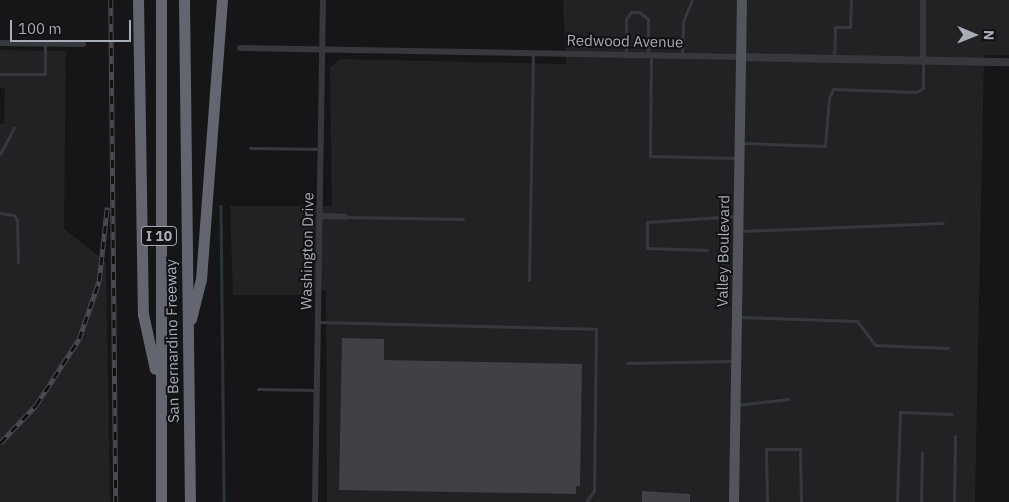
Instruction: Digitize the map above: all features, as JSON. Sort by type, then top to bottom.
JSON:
[{"type":"highway","points":[[138,0],[143,314],[160,394]]},
{"type":"highway","name":"San Bernardino Freeway","points":[[161,0],[161,502]]},
{"type":"highway","name":"San Bernardino Freeway","points":[[184,0],[190,502]]},
{"type":"highway","points":[[187,335],[201,279],[222,0]]},
{"type":"main road","name":"Valley Boulevard","points":[[734,502],[742,0]]},
{"type":"street","name":"Washington Drive","points":[[315,502],[323,0]]},
{"type":"street","points":[[923,0],[923,60]]},
{"type":"street","points":[[0,43],[83,44]]},
{"type":"street","name":"Redwood Avenue","points":[[240,48],[1009,62]]},
{"type":"street","points":[[321,216],[346,217]]},
{"type":"lane","points":[[682,56],[683,22],[692,0]]},
{"type":"lane","points":[[834,59],[835,27],[850,27],[851,0]]},
{"type":"lane","points":[[626,54],[626,18],[631,12],[639,12],[648,20],[650,156],[739,158]]},
{"type":"lane","points":[[0,74],[45,74],[45,44]]},
{"type":"lane","points":[[529,280],[533,52]]},
{"type":"lane","points":[[740,143],[825,146],[829,98],[833,89],[916,92],[923,88],[923,60]]},
{"type":"lane","points":[[0,154],[14,128]]},
{"type":"lane","points":[[250,148],[321,149]]},
{"type":"lane","points":[[0,213],[14,215],[17,220],[18,262]]},
{"type":"lane","points":[[707,250],[647,248],[647,222],[738,216]]},
{"type":"lane","points":[[346,217],[464,219]]},
{"type":"lane","points":[[738,231],[943,223]]},
{"type":"lane","points":[[737,317],[857,321],[875,344],[948,348]]},
{"type":"lane","points":[[318,322],[596,329],[594,491],[586,502]]},
{"type":"lane","points":[[628,363],[736,361]]},
{"type":"lane","points":[[258,389],[316,390]]},
{"type":"lane","points":[[736,405],[789,399]]},
{"type":"lane","points":[[897,502],[900,412],[952,414]]},
{"type":"lane","points":[[954,502],[955,436]]},
{"type":"lane","points":[[767,502],[766,448],[800,449],[801,502]]},
{"type":"lane","points":[[921,502],[922,453]]},
{"type":"shaded area","points":[[563,0],[1009,0],[1009,55],[984,55],[975,502],[327,502],[326,290],[301,295],[233,295],[230,206],[332,206],[330,68],[339,59],[566,64]]},
{"type":"shaded area","points":[[0,50],[66,51],[64,229],[106,262],[110,502],[0,502],[0,124],[4,124],[5,88],[0,87]]},
{"type":"building","points":[[342,338],[384,339],[384,360],[582,364],[580,486],[576,486],[576,494],[339,490]]},
{"type":"building","points":[[642,491],[690,494],[690,502],[642,502]]},
{"type":"waterway","points":[[221,206],[224,502]]},
{"type":"railway","points":[[111,0],[116,502]]},
{"type":"railway","points":[[0,443],[36,405],[79,339],[99,281],[107,207]]}]
